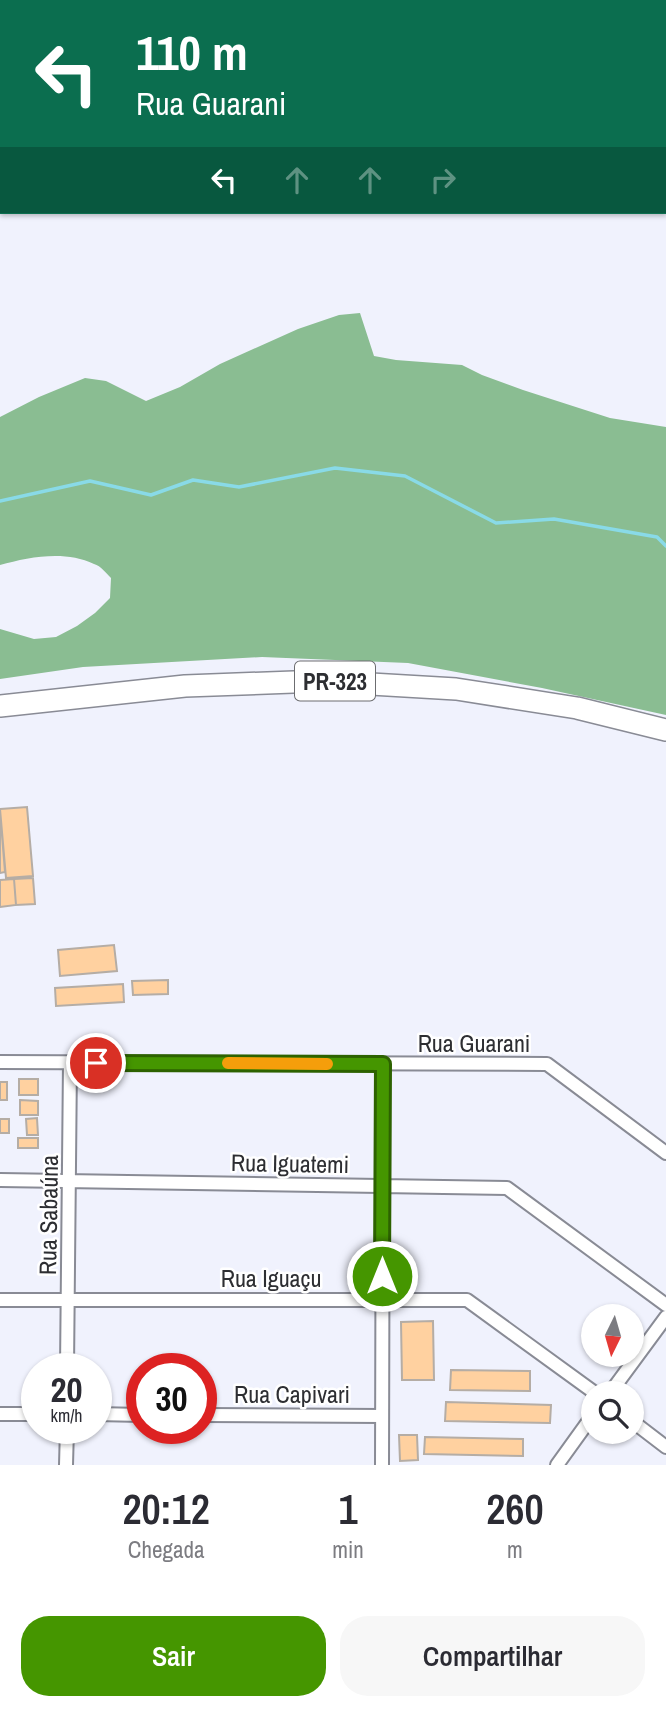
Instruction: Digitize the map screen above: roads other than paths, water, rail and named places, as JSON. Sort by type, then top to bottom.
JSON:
[{"type":"highway","name":"PR-323","points":[[0,706],[185,686],[320,681],[456,689],[577,708],[666,730]]},
{"type":"street","name":"Rua Guarani","points":[[0,1062],[547,1064],[666,1153]]},
{"type":"street","name":"Rua Sabaúna","points":[[67,1353],[70,1063]]},
{"type":"street","points":[[382,1465],[383,1064]]},
{"type":"street","name":"Rua Iguatemi","points":[[0,1180],[507,1188],[666,1305]]},
{"type":"street","name":"Rua Iguaçu","points":[[0,1300],[467,1300],[581,1383]]},
{"type":"street","points":[[619,1381],[666,1318]]},
{"type":"street","points":[[0,1414],[21,1414]]},
{"type":"street","name":"Rua Capivari","points":[[217,1415],[382,1416]]},
{"type":"street","points":[[644,1430],[666,1447]]},
{"type":"street","points":[[556,1465],[581,1431]]},
{"type":"street","points":[[66,1465],[67,1444]]},
{"type":"waterway","points":[[0,501],[90,481],[151,495],[193,480],[239,487],[335,468],[405,476],[496,523],[554,519],[657,537],[666,546]]}]
